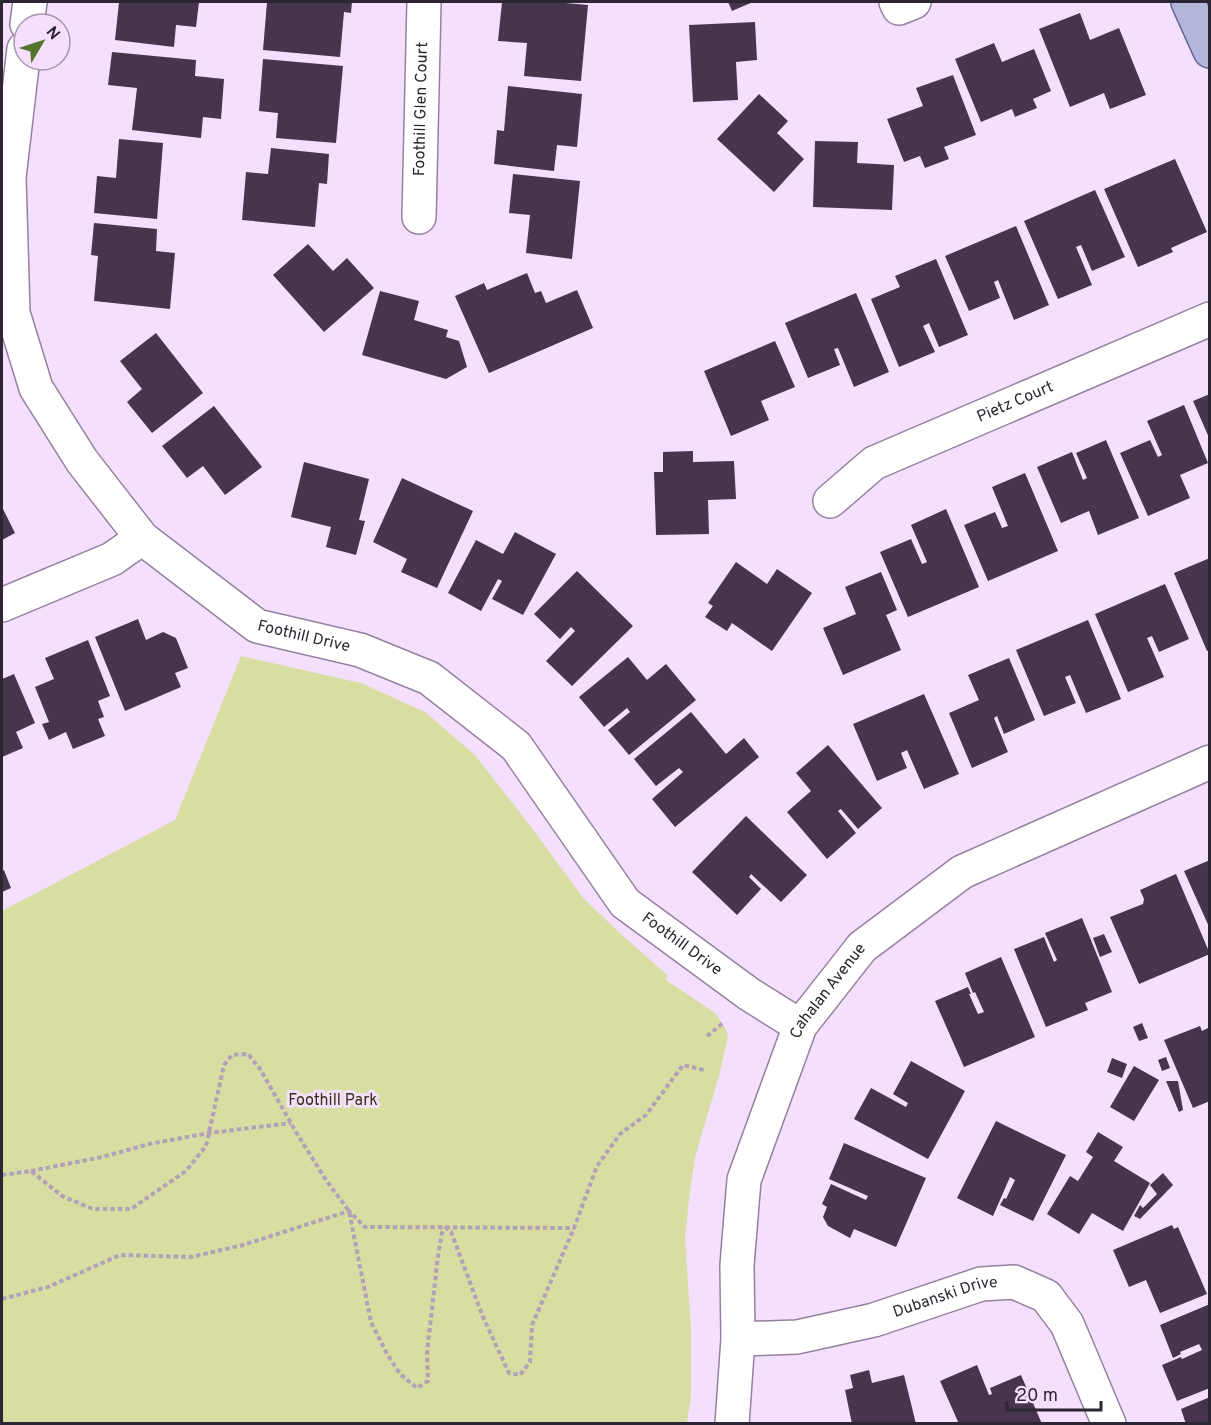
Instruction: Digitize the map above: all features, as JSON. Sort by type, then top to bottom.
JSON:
[{"type":"main road","points":[[1188,2],[1209,51]]},
{"type":"street","name":"Foothill Glen Court","points":[[418,217],[424,2]]},
{"type":"street","points":[[896,2],[899,8],[914,2]]},
{"type":"street","name":"Foothill Drive","points":[[21,72],[5,177],[13,314],[36,387],[82,461],[142,537],[257,626],[360,650],[429,678],[516,746],[625,903],[749,994],[800,1026]]},
{"type":"street","name":"Pietz Court","points":[[830,501],[874,463],[1209,319]]},
{"type":"street","points":[[2,605],[112,559],[142,537]]},
{"type":"street","name":"Cahalan Avenue","points":[[732,1424],[738,1339],[737,1265],[744,1180],[800,1026],[862,947],[962,872],[1209,762]]},
{"type":"street","name":"Dubanski Drive","points":[[738,1339],[797,1337],[874,1320],[981,1284],[1014,1282],[1046,1296],[1067,1324],[1109,1424]]},
{"type":"path","points":[[707,1035],[723,1023]]},
{"type":"path","points":[[31,1171],[62,1196],[93,1209],[131,1209],[186,1171],[206,1146],[224,1065],[232,1054],[248,1054],[326,1180],[365,1227],[574,1228]]},
{"type":"path","points":[[446,1227],[451,1232],[483,1317],[509,1373],[520,1375],[530,1362],[532,1325],[574,1228],[597,1166],[620,1134],[646,1115],[683,1065],[704,1070]]},
{"type":"path","points":[[2,1175],[102,1157],[149,1144],[209,1133],[291,1123]]},
{"type":"path","points":[[350,1211],[371,1323],[400,1374],[417,1388],[428,1381],[427,1353],[438,1256],[442,1233],[446,1227]]},
{"type":"path","points":[[2,1299],[48,1287],[120,1255],[191,1257],[243,1245],[350,1211]]},
{"type":"green space","name":"Foothill Park","points":[[241,656],[361,683],[425,712],[475,755],[584,899],[667,975],[666,980],[715,1013],[726,1029],[728,1037],[719,1076],[695,1157],[685,1238],[691,1329],[691,1396],[687,1423],[2,1423],[2,911],[175,820]]},
{"type":"building","points":[[119,2],[199,2],[196,27],[176,25],[174,47],[115,40]]},
{"type":"building","points":[[267,2],[352,2],[351,13],[344,12],[340,57],[263,50]]},
{"type":"building","points":[[502,2],[554,2],[588,5],[581,81],[524,76],[527,43],[498,41]]},
{"type":"building","points":[[728,2],[753,2],[732,11]]},
{"type":"building","points":[[1080,13],[1090,40],[1119,28],[1146,95],[1110,109],[1104,93],[1070,107],[1039,29]]},
{"type":"building","points":[[755,22],[757,60],[736,62],[738,100],[693,102],[689,25]]},
{"type":"building","points":[[994,43],[1002,62],[1034,49],[1051,91],[1033,99],[1037,108],[1015,117],[1012,109],[981,122],[955,59]]},
{"type":"building","points":[[112,52],[196,60],[195,76],[224,79],[221,119],[203,117],[201,138],[132,130],[137,88],[108,85]]},
{"type":"building","points":[[263,59],[343,66],[336,143],[276,138],[278,113],[259,111]]},
{"type":"building","points":[[953,75],[976,135],[944,147],[949,159],[925,168],[920,156],[904,162],[887,119],[923,106],[916,88]]},
{"type":"building","points":[[508,86],[582,94],[577,147],[557,145],[554,171],[494,164],[497,130],[504,131]]},
{"type":"building","points":[[759,94],[788,121],[777,133],[804,159],[774,192],[717,139]]},
{"type":"building","points":[[119,139],[163,143],[157,219],[94,213],[97,176],[116,178]]},
{"type":"building","points":[[815,141],[858,142],[857,163],[894,165],[892,210],[813,207]]},
{"type":"building","points":[[271,148],[329,154],[327,184],[319,183],[315,227],[242,220],[246,172],[268,174]]},
{"type":"building","points":[[1175,159],[1207,232],[1171,248],[1173,252],[1138,267],[1104,189]]},
{"type":"building","points":[[513,174],[580,181],[572,259],[526,253],[530,215],[509,213]]},
{"type":"building","points":[[1095,190],[1125,257],[1092,271],[1081,245],[1076,247],[1092,285],[1058,299],[1024,221]]},
{"type":"building","points":[[94,223],[157,229],[156,251],[175,253],[170,309],[94,301],[98,256],[91,255]]},
{"type":"building","points":[[1016,226],[1049,305],[1014,320],[998,280],[994,282],[1000,298],[969,311],[945,256]]},
{"type":"building","points":[[308,244],[333,271],[347,258],[374,288],[324,332],[273,275]]},
{"type":"building","points":[[936,259],[968,335],[939,347],[929,323],[923,326],[935,352],[899,367],[871,299],[900,287],[895,276]]},
{"type":"building","points":[[527,273],[535,293],[541,291],[546,303],[577,290],[593,328],[489,373],[455,296],[484,283],[487,290]]},
{"type":"building","points":[[380,291],[419,301],[414,320],[448,330],[446,337],[459,341],[467,367],[446,379],[362,355]]},
{"type":"building","points":[[856,293],[889,372],[854,387],[838,348],[834,349],[840,365],[808,378],[785,323]]},
{"type":"building","points":[[156,333],[203,393],[152,433],[127,402],[142,389],[120,361]]},
{"type":"building","points":[[775,341],[795,387],[761,401],[769,420],[731,436],[704,371]]},
{"type":"building","points":[[1210,394],[1210,440],[1193,401]]},
{"type":"building","points":[[1184,405],[1208,463],[1180,475],[1190,498],[1148,516],[1120,453],[1150,440],[1158,457],[1162,455],[1147,421]]},
{"type":"building","points":[[214,406],[262,467],[225,495],[203,466],[187,478],[162,446]]},
{"type":"building","points":[[1106,440],[1139,518],[1098,535],[1089,511],[1061,523],[1037,467],[1072,452],[1083,480],[1087,478],[1076,453]]},
{"type":"building","points":[[693,451],[693,462],[734,461],[736,499],[708,500],[709,534],[656,535],[654,472],[663,472],[663,452]]},
{"type":"building","points":[[304,462],[369,479],[359,520],[365,521],[356,555],[326,547],[331,527],[291,517]]},
{"type":"building","points":[[1025,473],[1058,551],[988,581],[964,525],[995,512],[1002,528],[1008,526],[992,487]]},
{"type":"building","points":[[402,478],[473,511],[437,588],[401,572],[407,559],[373,542]]},
{"type":"building","points":[[2,507],[15,533],[2,540]]},
{"type":"building","points":[[946,509],[979,587],[908,617],[880,552],[911,539],[922,564],[927,562],[911,525]]},
{"type":"building","points":[[515,532],[556,554],[523,615],[492,599],[502,581],[498,579],[481,611],[448,593],[476,540],[503,554]]},
{"type":"building","points":[[1210,558],[1210,650],[1207,651],[1174,573]]},
{"type":"building","points":[[736,562],[767,584],[777,569],[812,593],[772,651],[732,623],[727,631],[705,617],[713,606],[708,603]]},
{"type":"building","points":[[577,571],[633,626],[572,686],[546,661],[575,631],[571,627],[560,639],[534,614]]},
{"type":"building","points":[[881,572],[897,610],[886,615],[901,650],[843,675],[823,628],[856,614],[845,587]]},
{"type":"building","points":[[1165,584],[1189,639],[1159,652],[1152,636],[1147,638],[1164,677],[1128,692],[1095,614]]},
{"type":"building","points":[[138,619],[146,640],[163,632],[176,638],[188,668],[175,673],[181,687],[125,711],[95,637]]},
{"type":"building","points":[[1088,620],[1121,699],[1086,713],[1070,675],[1065,677],[1076,703],[1044,716],[1016,650]]},
{"type":"building","points":[[88,640],[110,696],[98,701],[104,717],[98,719],[105,736],[73,749],[66,732],[49,740],[42,724],[49,722],[35,687],[54,679],[45,658]]},
{"type":"building","points":[[628,657],[647,680],[666,664],[696,700],[629,755],[608,730],[630,712],[627,708],[604,727],[579,697]]},
{"type":"building","points":[[1009,658],[1035,720],[1004,734],[997,716],[994,718],[1008,752],[972,768],[949,713],[979,700],[968,675]]},
{"type":"building","points":[[14,674],[35,723],[16,732],[23,748],[2,757],[2,679]]},
{"type":"building","points":[[924,694],[959,774],[924,789],[907,750],[901,753],[907,768],[877,781],[853,724]]},
{"type":"building","points":[[691,712],[726,754],[744,738],[759,757],[675,827],[652,799],[683,772],[679,768],[656,786],[634,759]]},
{"type":"building","points":[[828,745],[882,808],[858,829],[841,809],[838,811],[856,833],[827,859],[787,812],[811,791],[796,773]]},
{"type":"building","points":[[746,816],[807,875],[781,902],[751,874],[749,877],[761,889],[737,915],[692,872]]},
{"type":"building","points":[[1210,860],[1210,929],[1184,871]]},
{"type":"building","points":[[4,870],[11,888],[2,892],[2,871]]},
{"type":"building","points":[[1176,874],[1210,954],[1139,984],[1110,917],[1143,904],[1144,899],[1140,890]]},
{"type":"building","points":[[1082,918],[1112,992],[1085,1003],[1088,1010],[1046,1027],[1014,949],[1044,937],[1054,962],[1057,960],[1045,933]]},
{"type":"building","points":[[1104,934],[1112,952],[1100,957],[1093,938]]},
{"type":"building","points":[[1001,957],[1035,1037],[964,1067],[935,1001],[968,987],[978,1014],[984,1012],[965,973]]},
{"type":"building","points":[[1142,1023],[1148,1038],[1139,1041],[1133,1027]]},
{"type":"building","points":[[1200,1026],[1202,1031],[1210,1027],[1210,1101],[1193,1108],[1164,1040]]},
{"type":"building","points":[[1166,1057],[1170,1068],[1162,1071],[1158,1060]]},
{"type":"building","points":[[1112,1058],[1127,1064],[1122,1078],[1107,1072]]},
{"type":"building","points":[[911,1061],[965,1091],[928,1159],[854,1119],[871,1088],[906,1107],[908,1103],[893,1094]]},
{"type":"building","points":[[1134,1066],[1159,1080],[1134,1121],[1110,1107]]},
{"type":"building","points":[[1166,1081],[1178,1081],[1183,1110],[1179,1112]]},
{"type":"building","points":[[996,1121],[1066,1155],[1033,1221],[1000,1205],[1004,1198],[1006,1199],[1015,1180],[1010,1177],[993,1216],[957,1198]]},
{"type":"building","points":[[1098,1132],[1123,1147],[1114,1161],[1150,1183],[1123,1231],[1092,1213],[1079,1234],[1047,1214],[1070,1176],[1078,1181],[1093,1157],[1086,1152]]},
{"type":"building","points":[[844,1143],[926,1178],[896,1247],[854,1229],[850,1238],[828,1226],[823,1217],[827,1207],[822,1204],[831,1184],[866,1200],[868,1196],[829,1179]]},
{"type":"building","points":[[1163,1173],[1173,1185],[1140,1219],[1134,1216],[1140,1205],[1143,1208],[1157,1194],[1150,1185]]},
{"type":"building","points":[[1172,1225],[1174,1229],[1178,1227],[1207,1294],[1160,1313],[1146,1280],[1129,1287],[1113,1250]]},
{"type":"building","points":[[1210,1304],[1210,1388],[1177,1401],[1162,1365],[1202,1350],[1199,1344],[1180,1352],[1181,1354],[1173,1358],[1160,1325]]},
{"type":"building","points":[[977,1365],[989,1395],[992,1394],[990,1388],[1021,1375],[1042,1424],[959,1424],[940,1381]]},
{"type":"building","points":[[869,1370],[872,1383],[904,1375],[916,1424],[852,1424],[845,1390],[853,1388],[850,1375]]},
{"type":"building","points":[[1210,1397],[1210,1424],[1186,1424],[1181,1409]]}]
